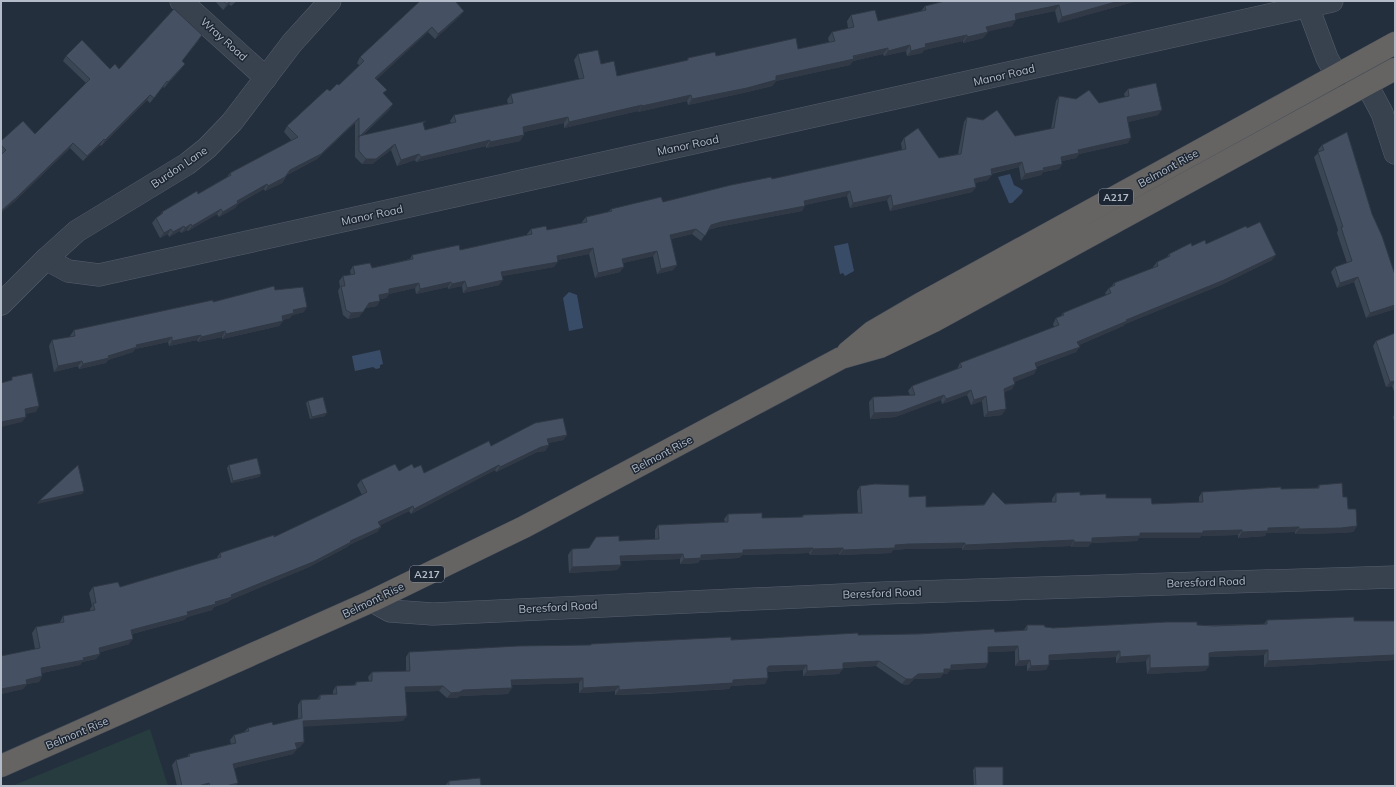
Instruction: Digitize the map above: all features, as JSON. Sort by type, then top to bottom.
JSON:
[{"type":"highway","name":"Belmont Rise","points":[[1,766],[372,601],[538,520],[841,358],[872,332],[920,304],[1395,43]]},
{"type":"highway","name":"Belmont Rise","points":[[841,358],[880,347],[934,321],[1367,86],[1395,69]]},
{"type":"street","name":"Wray Road","points":[[181,1],[266,78]]},
{"type":"street","name":"Burdon Lane","points":[[1,304],[76,231],[187,164],[207,148],[232,122],[292,43],[330,1]]},
{"type":"street","name":"Manor Road","points":[[46,259],[68,271],[99,275],[1308,8],[1332,1]]},
{"type":"street","points":[[1308,8],[1327,58],[1337,76]]},
{"type":"street","points":[[1367,86],[1382,113],[1395,153]]},
{"type":"street","name":"Beresford Road","points":[[372,601],[390,611],[433,614],[884,593],[1395,577]]},
{"type":"green space","points":[[150,729],[168,786],[12,786]]},
{"type":"water","points":[[1010,174],[1014,185],[1023,190],[1012,203],[1009,203],[998,177]]},
{"type":"water","points":[[848,243],[854,271],[845,276],[843,273],[840,274],[834,246]]},
{"type":"water","points":[[569,292],[577,295],[583,328],[569,331],[563,298]]},
{"type":"water","points":[[380,350],[383,364],[380,365],[380,368],[376,369],[373,367],[355,371],[352,356]]},
{"type":"building","points":[[223,1],[230,1],[227,4]]},
{"type":"building","points":[[420,1],[455,1],[464,11],[438,34],[432,27],[375,78],[387,90],[383,93],[393,104],[359,137],[359,118],[321,154],[290,170],[285,177],[268,186],[267,184],[237,201],[238,203],[223,212],[221,209],[192,226],[191,224],[185,228],[184,226],[173,232],[171,229],[164,233],[156,218],[163,213],[162,212],[197,191],[198,194],[231,175],[230,173],[298,137],[287,126],[327,89],[330,91],[337,84],[339,85],[364,61],[360,57]]},
{"type":"building","points":[[945,1],[1119,1],[1062,17],[1059,5],[1015,14],[1016,20],[986,27],[988,32],[925,44],[926,47],[911,51],[910,45],[888,51],[888,48],[853,56],[854,59],[776,76],[776,80],[747,88],[692,99],[691,95],[569,122],[568,117],[523,127],[524,135],[490,142],[490,140],[421,157],[419,154],[401,160],[395,144],[376,159],[366,159],[359,151],[359,136],[426,121],[423,123],[425,130],[456,122],[454,115],[513,103],[511,94],[584,78],[578,54],[598,50],[601,64],[614,61],[617,76],[688,60],[688,58],[715,52],[716,56],[796,38],[798,49],[835,41],[832,32],[854,27],[851,15],[875,10],[878,21],[926,10],[925,6]]},
{"type":"building","points":[[174,9],[202,35],[182,61],[185,64],[168,82],[167,81],[154,98],[150,95],[87,156],[73,143],[1,211],[1,155],[6,150],[1,145],[1,141],[23,121],[35,134],[90,79],[66,56],[82,40],[110,69],[115,64],[119,69]]},
{"type":"building","points":[[1156,83],[1162,110],[1127,117],[1131,138],[1078,150],[1079,153],[1061,157],[1062,164],[1043,168],[1044,170],[1025,174],[1022,162],[991,169],[992,175],[974,179],[976,187],[893,206],[891,195],[853,203],[850,191],[804,201],[805,206],[711,225],[705,236],[696,229],[670,235],[677,265],[661,269],[657,251],[622,259],[624,267],[598,273],[593,248],[557,256],[558,262],[501,272],[503,280],[467,288],[465,281],[452,284],[451,282],[420,289],[419,283],[389,289],[389,293],[379,295],[380,301],[369,303],[363,312],[351,313],[346,310],[341,286],[345,286],[343,276],[355,274],[353,266],[370,263],[372,268],[413,259],[412,255],[459,245],[460,250],[532,234],[531,229],[546,226],[547,230],[587,222],[586,217],[612,211],[611,209],[661,197],[663,202],[731,185],[771,177],[772,179],[906,149],[904,138],[918,128],[939,158],[961,154],[967,117],[983,120],[997,110],[1015,136],[1054,128],[1059,96],[1076,99],[1089,90],[1099,103],[1129,96],[1128,89]]},
{"type":"building","points":[[1347,132],[1372,214],[1382,236],[1395,275],[1395,305],[1370,313],[1358,277],[1340,283],[1335,267],[1352,261],[1341,227],[1343,227],[1318,152],[1324,150],[1322,145]]},
{"type":"building","points":[[1260,222],[1276,255],[1224,280],[1126,320],[1127,321],[1077,342],[1080,347],[1035,363],[1037,369],[1013,378],[1015,384],[1004,389],[1006,409],[988,412],[986,396],[974,400],[971,390],[946,399],[944,395],[899,412],[874,413],[873,397],[915,395],[912,386],[962,367],[960,363],[1059,325],[1056,318],[1064,315],[1063,313],[1111,293],[1109,288],[1115,285],[1114,283],[1158,266],[1157,262],[1170,256],[1169,254],[1191,243],[1192,246],[1205,240],[1206,244],[1246,226],[1247,228]]},
{"type":"building","points":[[274,286],[275,290],[303,287],[307,307],[293,310],[294,313],[282,316],[283,321],[226,334],[225,331],[201,337],[201,335],[172,341],[172,337],[136,345],[137,347],[108,356],[109,358],[83,364],[82,361],[58,366],[52,340],[75,336],[74,330],[213,300],[213,302]]},
{"type":"building","points":[[1395,333],[1395,381],[1390,382],[1376,341]]},
{"type":"building","points":[[32,373],[39,406],[25,409],[26,417],[1,422],[1,383],[12,380],[12,377]]},
{"type":"building","points":[[323,397],[327,413],[312,417],[308,401]]},
{"type":"building","points":[[563,418],[567,435],[547,439],[549,445],[541,447],[500,467],[499,465],[414,509],[413,506],[378,522],[381,527],[350,541],[351,542],[313,562],[231,595],[232,597],[215,602],[216,604],[187,612],[188,615],[131,630],[133,639],[99,648],[100,654],[83,658],[84,660],[41,668],[42,676],[26,680],[27,684],[1,689],[1,656],[40,648],[36,627],[64,622],[63,616],[95,610],[93,603],[96,603],[93,587],[118,582],[120,587],[221,557],[220,553],[274,535],[274,537],[367,492],[361,480],[395,464],[399,471],[412,464],[414,468],[421,465],[424,473],[489,441],[491,446],[535,423]]},
{"type":"building","points":[[257,458],[261,474],[233,481],[229,465]]},
{"type":"building","points":[[78,465],[84,491],[39,501]]},
{"type":"building","points":[[1342,483],[1343,497],[1347,497],[1348,509],[1356,509],[1357,526],[1299,529],[1299,527],[1268,528],[1268,531],[1242,532],[1242,530],[1203,531],[1203,533],[1140,533],[1140,536],[1092,538],[1092,542],[1074,542],[1074,540],[965,545],[965,543],[909,544],[895,545],[895,548],[843,550],[843,548],[813,548],[743,550],[743,553],[701,555],[701,558],[684,559],[683,554],[620,556],[621,565],[572,567],[572,549],[589,548],[596,537],[619,536],[619,541],[659,539],[658,525],[728,522],[728,514],[762,513],[762,518],[862,513],[860,486],[875,484],[909,485],[909,497],[926,496],[926,507],[984,505],[993,492],[1005,504],[1056,502],[1056,493],[1080,492],[1080,495],[1106,494],[1106,498],[1151,498],[1152,504],[1203,502],[1202,492],[1281,487],[1281,489],[1319,488],[1319,485]]},
{"type":"building","points":[[1354,617],[1354,621],[1395,621],[1395,655],[1268,661],[1268,650],[1215,652],[1209,653],[1209,666],[1150,668],[1150,655],[1120,657],[1120,651],[1049,655],[1049,665],[1031,666],[1030,660],[1019,661],[1018,646],[988,647],[988,663],[951,665],[951,669],[944,669],[944,673],[918,674],[912,679],[906,679],[879,661],[843,663],[843,669],[807,671],[807,665],[769,666],[767,668],[768,678],[733,680],[733,683],[619,690],[619,686],[583,688],[583,678],[511,680],[512,688],[463,690],[460,692],[451,693],[443,686],[405,687],[407,716],[303,721],[304,742],[295,743],[297,749],[233,764],[238,783],[226,786],[210,786],[209,783],[198,786],[182,786],[176,760],[190,756],[189,754],[236,743],[234,735],[249,731],[248,728],[272,722],[273,725],[302,718],[301,700],[320,699],[320,695],[337,694],[336,686],[356,685],[356,682],[372,681],[372,672],[410,671],[409,652],[518,646],[591,645],[731,637],[731,640],[858,633],[858,635],[919,634],[994,629],[995,632],[1027,630],[1027,625],[1044,625],[1045,627],[1053,628],[1167,622],[1197,622],[1197,625],[1214,626],[1267,624],[1267,620]]},
{"type":"building","points":[[975,767],[1003,767],[1003,786],[976,786]]},
{"type":"building","points":[[480,778],[481,786],[449,786],[449,781]]}]
